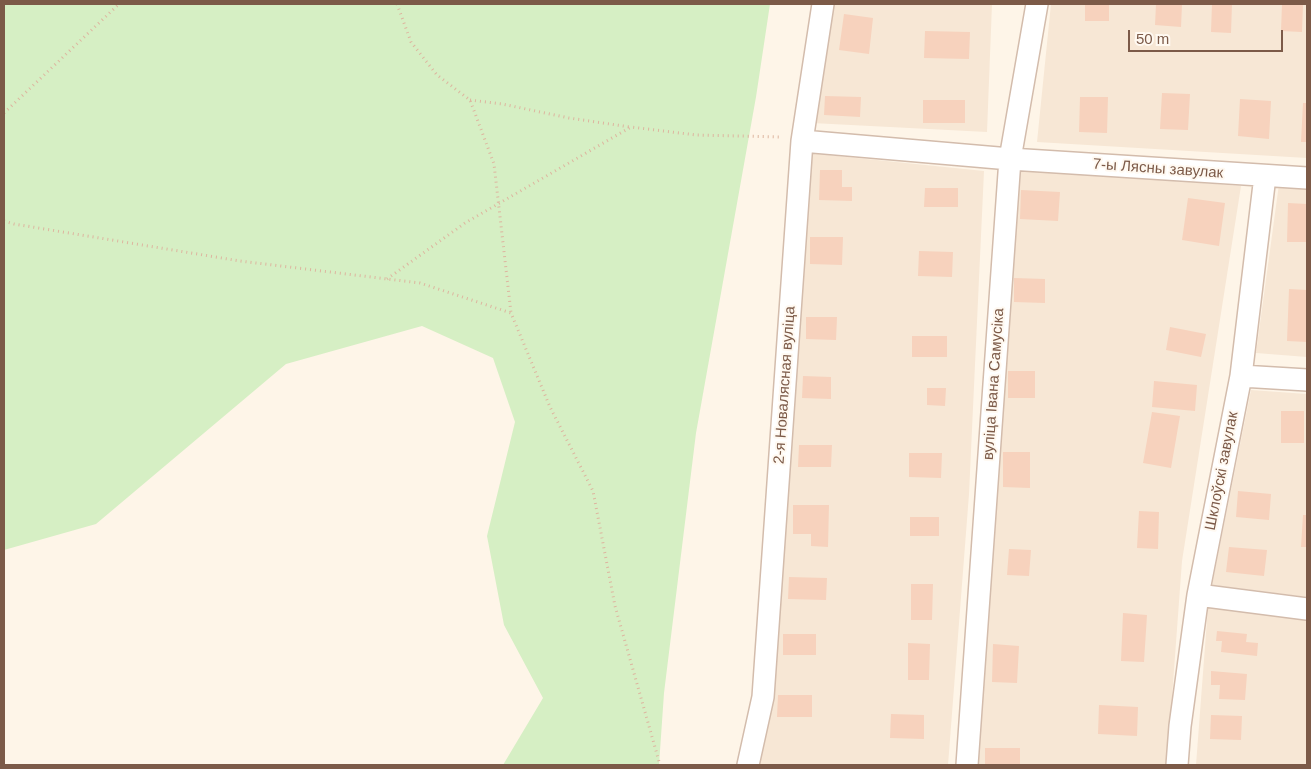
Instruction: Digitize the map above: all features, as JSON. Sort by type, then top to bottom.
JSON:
[{"type":"street","name":"2-я Новалясная вуліца","points":[[748,765],[763,696],[802,141],[823,4]]},
{"type":"street","name":"вуліца Івана Самусіка","points":[[967,765],[1010,159],[1037,4]]},
{"type":"street","name":"7-ы Лясны завулак","points":[[802,141],[1010,159],[1307,178]]},
{"type":"street","name":"Шклоўскі завулак","points":[[1177,765],[1180,726],[1198,595],[1241,376],[1265,176]]},
{"type":"street","points":[[1241,376],[1307,380]]},
{"type":"street","points":[[1198,595],[1307,609]]},
{"type":"path","points":[[4,113],[119,4]]},
{"type":"path","points":[[397,4],[411,42],[437,75],[470,100],[502,104],[569,118],[631,128],[696,135],[776,136],[802,141]]},
{"type":"path","points":[[470,100],[494,164],[512,313],[550,407],[593,491],[615,606],[660,765]]},
{"type":"path","points":[[386,279],[466,223],[631,128]]},
{"type":"path","points":[[4,221],[240,261],[420,283],[512,313]]},
{"type":"shaded area","points":[[832,4],[992,4],[987,132],[812,123]]},
{"type":"shaded area","points":[[1051,4],[1307,4],[1307,158],[1037,142]]},
{"type":"shaded area","points":[[808,153],[984,171],[969,494],[948,765],[757,765]]},
{"type":"shaded area","points":[[1017,169],[1241,186],[1182,561],[1167,765],[978,765]]},
{"type":"shaded area","points":[[1279,184],[1307,186],[1307,357],[1256,353]]},
{"type":"shaded area","points":[[1251,390],[1307,394],[1307,597],[1212,585]]},
{"type":"shaded area","points":[[1208,607],[1307,619],[1307,765],[1196,765]]},
{"type":"green space","points":[[4,4],[770,4],[756,97],[696,433],[664,693],[659,765],[503,765],[543,698],[504,625],[487,536],[515,422],[493,358],[422,326],[286,364],[96,524],[4,550]]},
{"type":"building","points":[[1085,4],[1109,4],[1109,21],[1085,21]]},
{"type":"building","points":[[1156,4],[1182,4],[1181,27],[1155,25]]},
{"type":"building","points":[[1212,4],[1232,4],[1231,33],[1211,32]]},
{"type":"building","points":[[1282,4],[1303,4],[1302,32],[1281,31]]},
{"type":"building","points":[[844,14],[873,18],[869,54],[839,50]]},
{"type":"building","points":[[925,31],[970,32],[969,59],[924,58]]},
{"type":"building","points":[[1162,93],[1190,94],[1188,130],[1160,129]]},
{"type":"building","points":[[825,96],[861,97],[860,117],[824,115]]},
{"type":"building","points":[[1080,97],[1108,97],[1107,133],[1079,132]]},
{"type":"building","points":[[1240,99],[1271,101],[1269,139],[1238,136]]},
{"type":"building","points":[[923,100],[965,100],[965,123],[923,123]]},
{"type":"building","points":[[1303,103],[1307,103],[1307,142],[1301,142]]},
{"type":"building","points":[[820,170],[842,170],[842,187],[852,187],[852,201],[819,200]]},
{"type":"building","points":[[925,188],[958,188],[958,207],[924,207]]},
{"type":"building","points":[[1021,190],[1060,192],[1058,221],[1020,219]]},
{"type":"building","points":[[1188,198],[1225,203],[1219,246],[1182,240]]},
{"type":"building","points":[[1288,203],[1307,204],[1307,242],[1287,242]]},
{"type":"building","points":[[810,237],[843,237],[842,265],[810,264]]},
{"type":"building","points":[[919,251],[953,252],[952,277],[918,276]]},
{"type":"building","points":[[1014,278],[1045,279],[1045,303],[1014,302]]},
{"type":"building","points":[[1289,289],[1307,290],[1307,342],[1287,341]]},
{"type":"building","points":[[806,317],[837,317],[836,340],[806,339]]},
{"type":"building","points":[[1170,327],[1206,334],[1201,357],[1166,350]]},
{"type":"building","points":[[912,336],[947,336],[947,357],[912,357]]},
{"type":"building","points":[[1008,371],[1035,371],[1035,398],[1008,398]]},
{"type":"building","points":[[803,376],[831,377],[831,399],[802,398]]},
{"type":"building","points":[[1154,381],[1197,385],[1195,411],[1152,407]]},
{"type":"building","points":[[927,388],[946,388],[945,406],[927,405]]},
{"type":"building","points":[[1281,411],[1304,411],[1304,443],[1281,443]]},
{"type":"building","points":[[1152,412],[1180,416],[1171,468],[1143,463]]},
{"type":"building","points":[[799,445],[832,445],[831,467],[798,467]]},
{"type":"building","points":[[1003,452],[1030,452],[1030,488],[1003,487]]},
{"type":"building","points":[[909,453],[942,453],[941,478],[909,477]]},
{"type":"building","points":[[1238,491],[1271,494],[1269,520],[1236,517]]},
{"type":"building","points":[[793,505],[829,505],[828,547],[811,546],[811,534],[793,534]]},
{"type":"building","points":[[1139,511],[1159,512],[1158,549],[1137,548]]},
{"type":"building","points":[[1303,515],[1307,515],[1307,547],[1301,547]]},
{"type":"building","points":[[910,517],[939,517],[939,536],[910,536]]},
{"type":"building","points":[[1229,547],[1267,550],[1264,576],[1226,572]]},
{"type":"building","points":[[1009,549],[1031,550],[1029,576],[1007,575]]},
{"type":"building","points":[[789,577],[827,578],[826,600],[788,599]]},
{"type":"building","points":[[911,584],[933,584],[932,620],[911,620]]},
{"type":"building","points":[[1123,613],[1147,615],[1144,662],[1121,661]]},
{"type":"building","points":[[1217,631],[1247,634],[1246,642],[1258,643],[1257,656],[1221,652],[1222,641],[1216,641]]},
{"type":"building","points":[[783,634],[816,634],[816,655],[783,655]]},
{"type":"building","points":[[908,643],[930,644],[929,680],[908,680]]},
{"type":"building","points":[[993,644],[1019,646],[1017,683],[992,682]]},
{"type":"building","points":[[1211,671],[1247,674],[1245,700],[1219,699],[1220,685],[1211,685]]},
{"type":"building","points":[[778,695],[812,695],[812,717],[777,717]]},
{"type":"building","points":[[1099,705],[1138,707],[1137,736],[1098,734]]},
{"type":"building","points":[[891,714],[924,715],[924,739],[890,738]]},
{"type":"building","points":[[1211,715],[1242,716],[1241,740],[1210,739]]},
{"type":"building","points":[[985,748],[1020,748],[1020,765],[985,765]]}]
